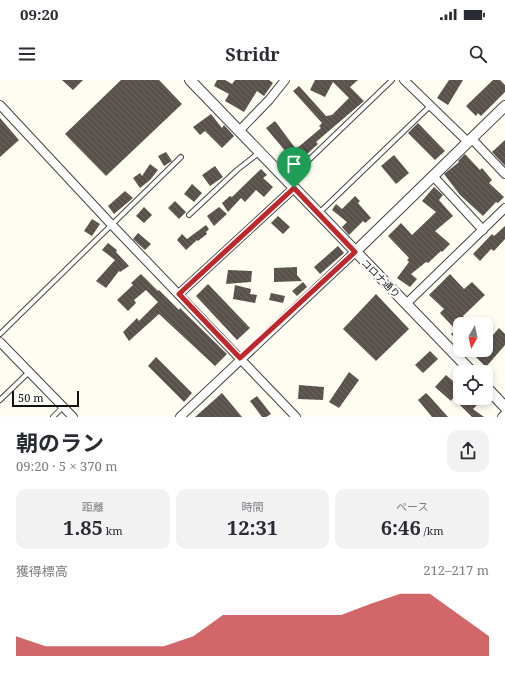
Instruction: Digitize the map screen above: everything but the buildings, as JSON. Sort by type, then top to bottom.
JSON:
[{"type":"street","name":"コロナ通り","points":[[190,80],[465,365]]},
{"type":"street","points":[[239,131],[269,100],[285,80]]},
{"type":"street","points":[[404,80],[430,106],[470,140],[505,174]]},
{"type":"street","points":[[0,105],[111,224],[296,417]]},
{"type":"street","points":[[180,417],[240,358],[355,252],[505,106]]},
{"type":"street","points":[[433,176],[483,230]]},
{"type":"street","points":[[179,294],[290,184]]},
{"type":"street","points":[[406,304],[505,208]]},
{"type":"street","points":[[0,342],[72,417]]},
{"type":"street","points":[[493,394],[505,407]]},
{"type":"street","points":[[502,417],[505,414]]},
{"type":"lane","points":[[290,184],[392,80]]},
{"type":"lane","points":[[318,214],[430,106]]},
{"type":"lane","points":[[189,215],[237,170],[260,152]]},
{"type":"lane","points":[[0,334],[181,157]]},
{"type":"lane","points":[[0,400],[29,372]]},
{"type":"lane","points":[[53,417],[63,408]]},
{"type":"route","points":[[294,188],[355,252],[240,358],[179,294],[294,188]]}]
